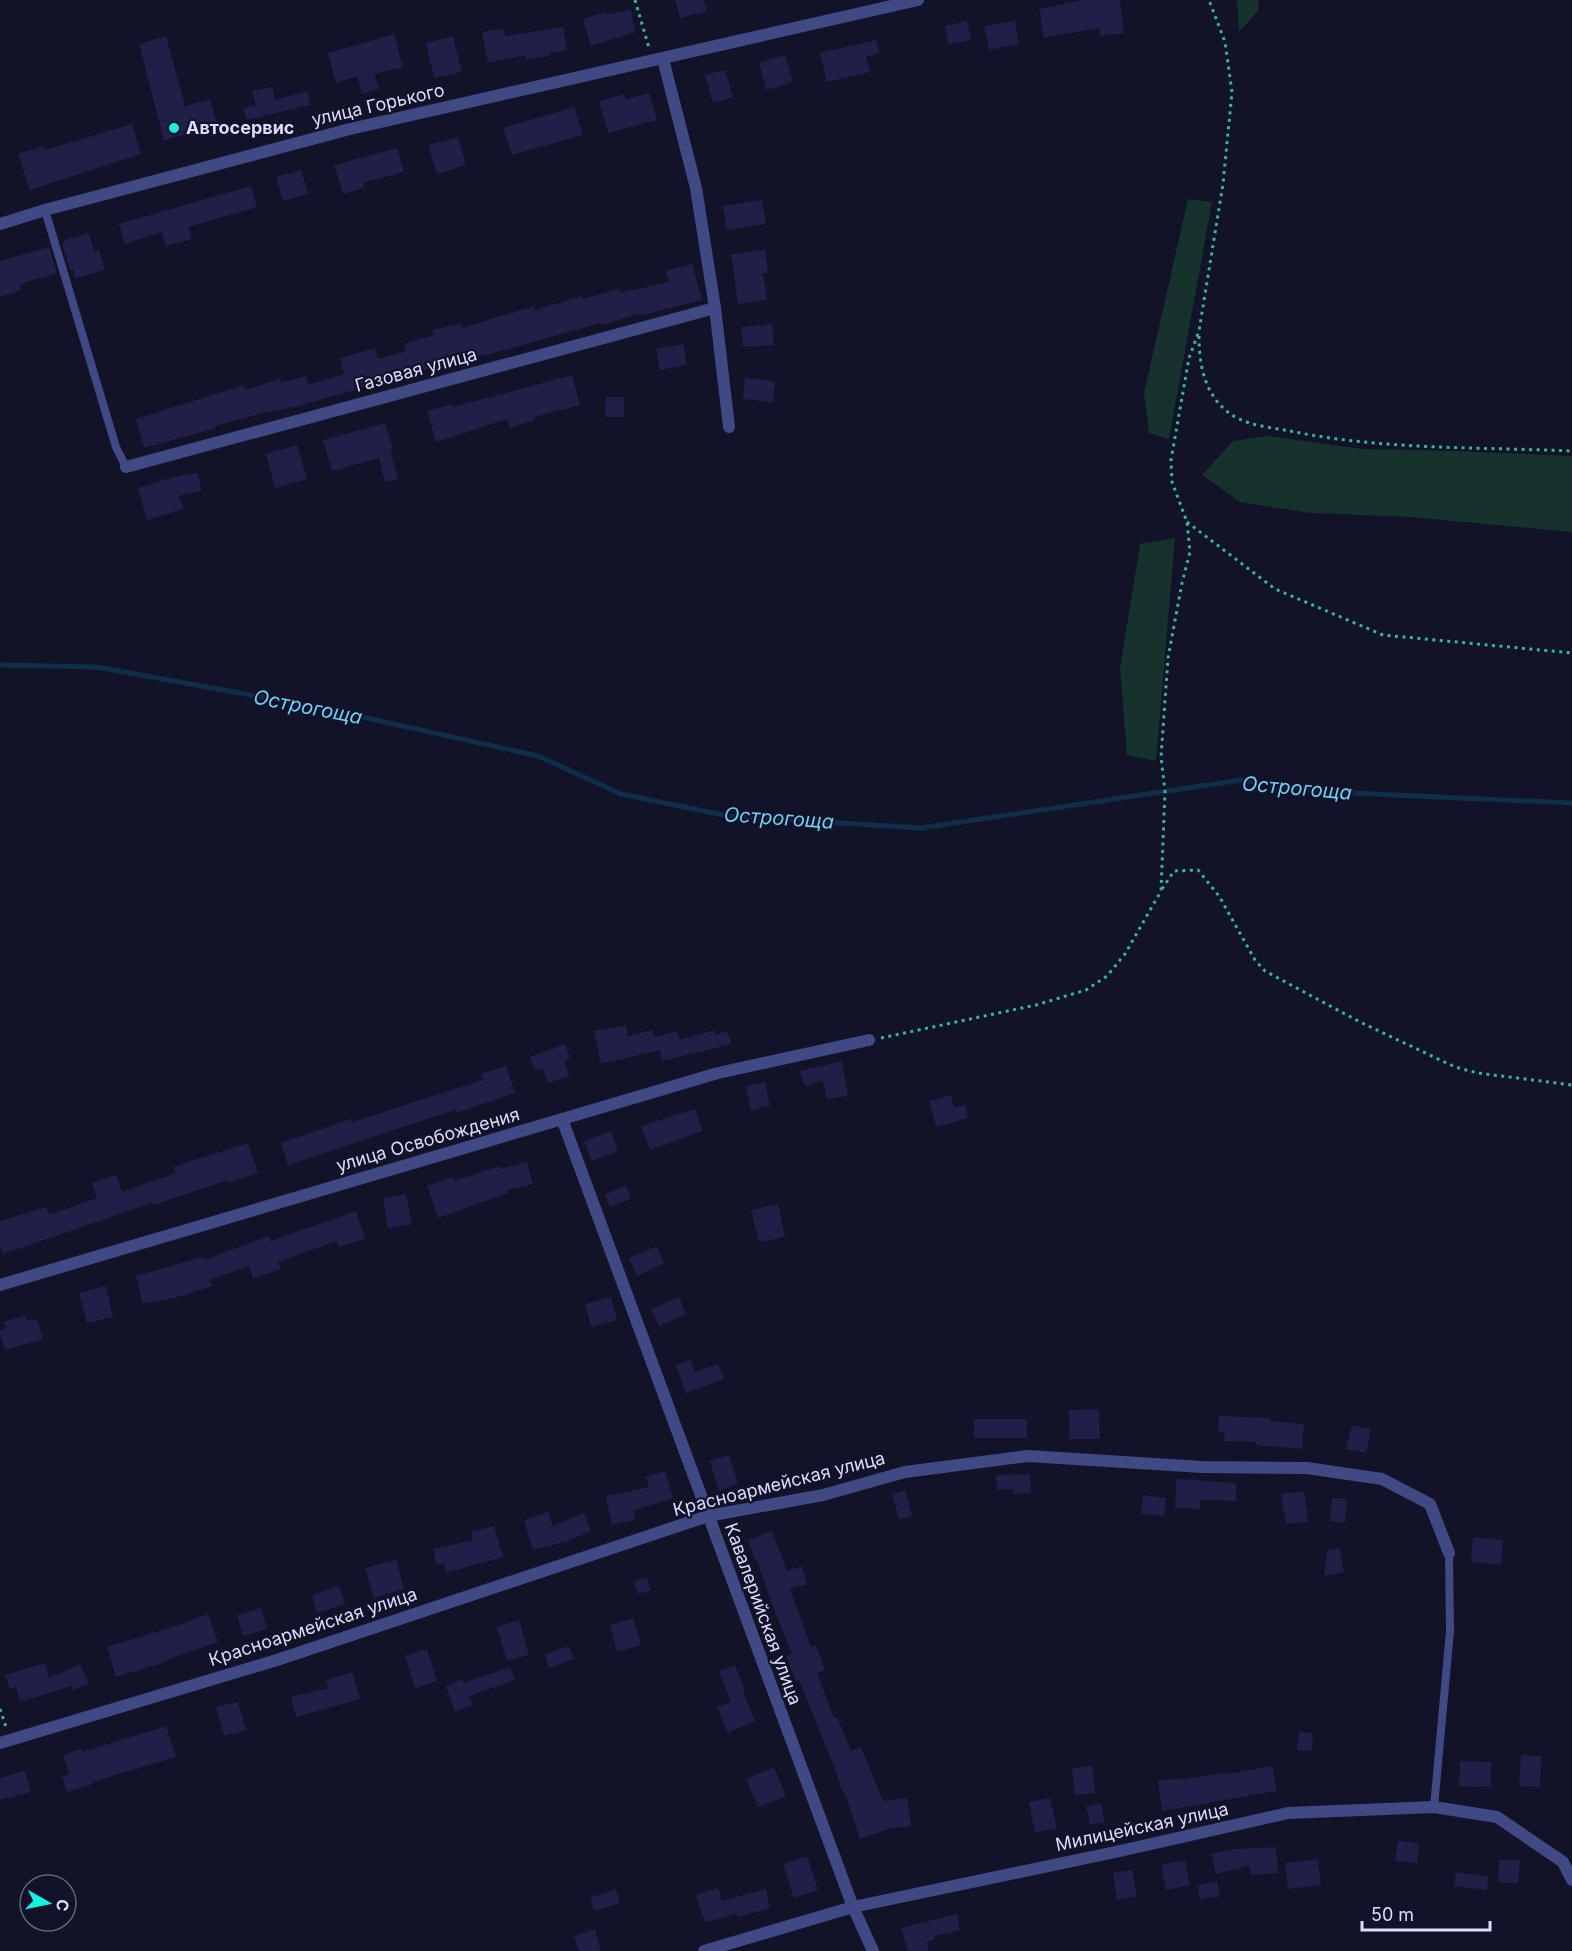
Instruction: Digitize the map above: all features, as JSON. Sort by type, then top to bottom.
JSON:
[{"type":"street","name":"улица Горького","points":[[0,224],[350,129],[918,0]]},
{"type":"street","points":[[658,60],[696,188],[715,308],[729,427]]},
{"type":"street","name":"Газовая улица","points":[[126,467],[715,308]]},
{"type":"street","name":"улица Освобождения","points":[[0,1285],[718,1073],[869,1040]]},
{"type":"street","name":"Кавалерийская улица","points":[[562,1119],[853,1907],[873,1951]]},
{"type":"street","name":"Красноармейская улица","points":[[5,1741],[277,1660],[708,1516],[823,1496],[905,1472],[1028,1456],[1202,1467],[1307,1468],[1382,1479],[1430,1504],[1449,1553]]},
{"type":"street","name":"Милицейская улица","points":[[704,1951],[853,1907],[1108,1854],[1288,1813],[1434,1807],[1497,1817],[1563,1862],[1572,1880]]},
{"type":"lane","points":[[45,210],[116,447],[126,467]]},
{"type":"lane","points":[[1434,1807],[1450,1631],[1449,1553]]},
{"type":"path","points":[[635,0],[658,60]]},
{"type":"path","points":[[1209,0],[1225,42],[1232,93],[1223,184],[1199,331],[1199,358],[1205,384],[1217,401],[1237,418],[1318,437],[1393,444],[1572,451]]},
{"type":"path","points":[[1161,891],[1165,791],[1161,757],[1168,658],[1190,552],[1187,522],[1172,482],[1171,460],[1189,358],[1199,331]]},
{"type":"path","points":[[1187,522],[1275,589],[1383,634],[1572,653]]},
{"type":"path","points":[[869,1040],[1036,1005],[1086,990],[1107,976],[1125,954],[1174,871],[1198,870],[1219,896],[1255,960],[1265,971],[1360,1022],[1455,1067],[1478,1073],[1572,1086]]},
{"type":"path","points":[[0,1709],[5,1741]]},
{"type":"green space","points":[[1237,0],[1259,0],[1258,11],[1239,32]]},
{"type":"green space","points":[[1188,199],[1212,202],[1169,439],[1149,433],[1144,393]]},
{"type":"green space","points":[[1268,436],[1362,449],[1572,456],[1572,532],[1411,517],[1310,513],[1240,502],[1202,475],[1233,441]]},
{"type":"green space","points":[[1175,538],[1156,761],[1127,755],[1120,668],[1140,544]]},
{"type":"building","points":[[675,0],[704,0],[707,11],[680,18]]},
{"type":"building","points":[[1081,0],[1120,0],[1124,33],[1100,36],[1099,28],[1044,38],[1039,9]]},
{"type":"building","points":[[631,10],[635,32],[591,46],[583,19],[606,12],[607,15]]},
{"type":"building","points":[[967,21],[971,40],[949,45],[945,26]]},
{"type":"building","points":[[1015,21],[1019,44],[989,50],[984,26]]},
{"type":"building","points":[[563,27],[567,50],[549,53],[550,56],[526,60],[525,55],[488,63],[482,32],[504,28],[505,36]]},
{"type":"building","points":[[394,34],[403,67],[374,74],[379,89],[362,94],[357,76],[336,83],[328,53]]},
{"type":"building","points":[[166,36],[185,106],[210,99],[219,130],[204,134],[203,130],[164,140],[139,44]]},
{"type":"building","points":[[453,36],[462,72],[434,78],[426,43]]},
{"type":"building","points":[[876,40],[879,53],[866,57],[870,72],[827,82],[820,53]]},
{"type":"building","points":[[785,55],[793,82],[766,90],[759,63]]},
{"type":"building","points":[[725,70],[733,97],[713,103],[705,75]]},
{"type":"building","points":[[272,87],[275,100],[307,91],[310,105],[247,120],[243,108],[256,105],[252,91]]},
{"type":"building","points":[[649,93],[657,120],[608,133],[599,101],[625,94],[626,99]]},
{"type":"building","points":[[574,107],[583,135],[512,155],[503,128]]},
{"type":"building","points":[[132,124],[141,154],[30,190],[18,154],[44,146],[45,150]]},
{"type":"building","points":[[458,137],[466,165],[437,174],[428,145]]},
{"type":"building","points":[[397,148],[404,172],[363,183],[364,188],[343,194],[334,165]]},
{"type":"building","points":[[301,170],[308,194],[283,201],[276,177]]},
{"type":"building","points":[[251,186],[257,207],[188,227],[192,239],[166,246],[162,232],[125,244],[119,224]]},
{"type":"building","points":[[762,200],[766,224],[727,230],[723,206]]},
{"type":"building","points":[[89,233],[94,251],[99,249],[105,270],[75,278],[73,269],[70,270],[62,243]]},
{"type":"building","points":[[49,247],[57,273],[20,284],[21,290],[0,297],[0,261]]},
{"type":"building","points":[[765,250],[768,273],[763,273],[767,300],[738,304],[731,254]]},
{"type":"building","points":[[692,264],[702,300],[602,325],[601,323],[292,408],[215,426],[216,428],[144,448],[136,419],[244,385],[245,390],[280,379],[281,383],[306,376],[309,385],[344,374],[340,358],[375,348],[378,359],[406,351],[404,344],[434,335],[433,330],[461,323],[462,328],[534,306],[535,310],[582,296],[582,299],[619,289],[620,293],[669,282],[666,271]]},
{"type":"building","points":[[772,324],[774,345],[743,347],[741,327]]},
{"type":"building","points":[[683,344],[687,365],[660,370],[656,349]]},
{"type":"building","points":[[572,375],[580,405],[534,417],[535,420],[510,428],[507,419],[436,442],[427,411],[452,404],[453,407]]},
{"type":"building","points":[[745,378],[775,381],[773,402],[743,399]]},
{"type":"building","points":[[606,397],[624,397],[624,417],[605,417]]},
{"type":"building","points":[[385,423],[393,449],[390,449],[398,479],[385,482],[379,458],[332,471],[323,440]]},
{"type":"building","points":[[297,445],[307,479],[275,488],[266,454]]},
{"type":"building","points":[[197,473],[202,490],[179,496],[183,509],[147,520],[138,488],[173,477]]},
{"type":"building","points":[[626,1025],[628,1036],[652,1030],[654,1037],[677,1031],[680,1040],[714,1030],[716,1035],[727,1031],[732,1044],[662,1061],[660,1050],[601,1064],[594,1031]]},
{"type":"building","points":[[565,1044],[570,1058],[564,1060],[569,1076],[548,1083],[543,1068],[535,1070],[530,1057]]},
{"type":"building","points":[[842,1061],[848,1096],[827,1099],[823,1080],[805,1086],[800,1071]]},
{"type":"building","points":[[506,1066],[515,1093],[288,1165],[281,1143],[351,1119],[352,1122],[483,1080],[481,1074]]},
{"type":"building","points":[[765,1082],[770,1106],[751,1110],[746,1086]]},
{"type":"building","points":[[951,1095],[954,1108],[965,1105],[968,1118],[936,1127],[929,1101]]},
{"type":"building","points":[[695,1109],[703,1131],[650,1150],[641,1126]]},
{"type":"building","points":[[611,1131],[618,1151],[592,1161],[584,1141]]},
{"type":"building","points":[[248,1143],[258,1173],[229,1183],[228,1180],[153,1205],[152,1203],[3,1254],[0,1245],[0,1221],[46,1207],[49,1215],[97,1198],[92,1183],[116,1175],[122,1192],[176,1173],[173,1167]]},
{"type":"building","points":[[527,1162],[533,1184],[507,1190],[508,1193],[438,1218],[427,1186],[453,1177],[454,1181],[500,1166],[501,1169]]},
{"type":"building","points":[[626,1186],[631,1199],[610,1207],[605,1194]]},
{"type":"building","points":[[406,1194],[412,1224],[388,1229],[383,1199]]},
{"type":"building","points":[[778,1204],[785,1237],[759,1242],[751,1210]]},
{"type":"building","points":[[356,1211],[365,1239],[339,1247],[337,1241],[278,1262],[281,1269],[253,1279],[249,1266],[210,1280],[212,1286],[182,1296],[143,1304],[136,1276],[203,1257],[204,1260],[269,1236],[271,1241]]},
{"type":"building","points":[[657,1246],[664,1263],[637,1276],[629,1258]]},
{"type":"building","points":[[106,1286],[113,1317],[87,1323],[79,1293]]},
{"type":"building","points":[[611,1297],[617,1320],[591,1327],[585,1304]]},
{"type":"building","points":[[679,1297],[686,1314],[659,1326],[651,1309]]},
{"type":"building","points":[[25,1315],[27,1321],[37,1319],[43,1339],[5,1350],[0,1334],[0,1330],[6,1328],[4,1322]]},
{"type":"building","points":[[691,1360],[695,1372],[718,1364],[724,1379],[686,1393],[676,1365]]},
{"type":"building","points":[[1099,1409],[1100,1439],[1069,1439],[1069,1410]]},
{"type":"building","points":[[1219,1416],[1270,1418],[1269,1421],[1304,1424],[1302,1449],[1256,1445],[1256,1442],[1224,1441],[1225,1432],[1218,1432]]},
{"type":"building","points":[[974,1419],[1027,1419],[1027,1438],[974,1438]]},
{"type":"building","points":[[1352,1425],[1371,1429],[1366,1453],[1346,1449]]},
{"type":"building","points":[[729,1455],[738,1484],[719,1491],[710,1461]]},
{"type":"building","points":[[665,1471],[673,1498],[633,1511],[635,1520],[612,1525],[606,1496],[649,1487],[646,1477]]},
{"type":"building","points":[[1030,1474],[1031,1493],[1013,1494],[1013,1489],[997,1490],[996,1475]]},
{"type":"building","points":[[1176,1479],[1236,1483],[1236,1501],[1200,1500],[1200,1509],[1175,1508]]},
{"type":"building","points":[[905,1490],[912,1516],[899,1519],[892,1494]]},
{"type":"building","points":[[1304,1491],[1308,1522],[1286,1524],[1281,1494]]},
{"type":"building","points":[[1143,1495],[1166,1498],[1164,1516],[1141,1514]]},
{"type":"building","points":[[1332,1498],[1347,1499],[1345,1523],[1330,1521]]},
{"type":"building","points":[[548,1512],[553,1526],[584,1513],[591,1531],[568,1541],[533,1550],[524,1520]]},
{"type":"building","points":[[494,1526],[503,1557],[446,1573],[444,1563],[437,1565],[433,1549],[473,1540],[471,1532]]},
{"type":"building","points":[[772,1531],[787,1571],[802,1566],[807,1584],[790,1589],[811,1647],[816,1645],[825,1670],[817,1673],[834,1718],[837,1717],[851,1751],[861,1747],[883,1801],[907,1798],[911,1826],[889,1829],[860,1839],[845,1793],[843,1794],[799,1680],[796,1681],[786,1656],[792,1654],[748,1540]]},
{"type":"building","points":[[1473,1537],[1503,1540],[1501,1565],[1471,1562]]},
{"type":"building","points":[[1339,1548],[1344,1572],[1324,1576],[1327,1551]]},
{"type":"building","points":[[396,1560],[404,1589],[374,1598],[365,1568]]},
{"type":"building","points":[[647,1577],[651,1590],[638,1594],[634,1582]]},
{"type":"building","points":[[339,1586],[345,1604],[317,1613],[312,1595]]},
{"type":"building","points":[[261,1608],[267,1629],[243,1636],[237,1615]]},
{"type":"building","points":[[208,1614],[218,1642],[166,1660],[166,1662],[116,1677],[107,1647]]},
{"type":"building","points":[[633,1618],[641,1645],[617,1652],[610,1625]]},
{"type":"building","points":[[519,1620],[529,1655],[507,1661],[497,1627]]},
{"type":"building","points":[[569,1646],[574,1659],[549,1668],[545,1654]]},
{"type":"building","points":[[427,1649],[437,1681],[415,1688],[405,1656]]},
{"type":"building","points":[[45,1663],[49,1678],[80,1664],[89,1684],[73,1690],[72,1686],[20,1702],[16,1687],[10,1689],[5,1675]]},
{"type":"building","points":[[735,1665],[755,1721],[728,1733],[717,1707],[731,1702],[719,1671]]},
{"type":"building","points":[[510,1667],[515,1680],[469,1696],[473,1705],[455,1712],[446,1686],[463,1679],[464,1683]]},
{"type":"building","points":[[352,1672],[360,1699],[296,1717],[291,1697],[328,1688],[326,1680]]},
{"type":"building","points":[[238,1702],[246,1730],[224,1736],[216,1707]]},
{"type":"building","points":[[166,1726],[176,1757],[92,1782],[93,1784],[67,1792],[62,1776],[69,1774],[63,1755],[81,1749],[82,1752]]},
{"type":"building","points":[[1299,1732],[1313,1733],[1312,1751],[1297,1750]]},
{"type":"building","points":[[1521,1755],[1541,1756],[1540,1787],[1519,1786]]},
{"type":"building","points":[[1460,1761],[1491,1762],[1491,1787],[1459,1786]]},
{"type":"building","points":[[1092,1766],[1095,1793],[1075,1795],[1072,1768]]},
{"type":"building","points":[[1272,1766],[1277,1791],[1162,1811],[1158,1781],[1182,1778],[1182,1780],[1228,1772],[1228,1774]]},
{"type":"building","points":[[774,1767],[786,1796],[758,1807],[746,1779]]},
{"type":"building","points":[[25,1771],[31,1792],[0,1800],[0,1778]]},
{"type":"building","points":[[1050,1798],[1057,1828],[1035,1833],[1029,1802]]},
{"type":"building","points":[[1101,1803],[1105,1822],[1090,1825],[1086,1806]]},
{"type":"building","points":[[1398,1841],[1419,1843],[1417,1863],[1395,1861]]},
{"type":"building","points":[[1276,1847],[1278,1873],[1251,1875],[1250,1866],[1216,1874],[1211,1854],[1233,1849]]},
{"type":"building","points":[[807,1856],[818,1890],[794,1898],[783,1864]]},
{"type":"building","points":[[1318,1859],[1321,1885],[1288,1889],[1285,1863]]},
{"type":"building","points":[[1499,1859],[1520,1860],[1518,1883],[1498,1882]]},
{"type":"building","points":[[1185,1860],[1190,1885],[1166,1890],[1161,1865]]},
{"type":"building","points":[[1132,1870],[1137,1896],[1117,1900],[1113,1873]]},
{"type":"building","points":[[1456,1872],[1488,1877],[1487,1890],[1454,1886]]},
{"type":"building","points":[[1217,1881],[1220,1896],[1200,1900],[1197,1886]]},
{"type":"building","points":[[718,1888],[722,1901],[766,1889],[770,1908],[738,1917],[737,1913],[705,1923],[696,1895]]},
{"type":"building","points":[[616,1889],[620,1903],[594,1911],[590,1898]]},
{"type":"building","points":[[957,1914],[960,1930],[934,1936],[935,1939],[927,1942],[929,1951],[908,1951],[901,1928]]},
{"type":"building","points":[[595,1929],[601,1951],[579,1951],[574,1936]]},
{"type":"waterway","name":"Острогоща","points":[[0,665],[97,667],[317,707],[538,756],[621,794],[728,816],[921,828],[1241,780],[1329,792],[1572,803]]},
{"type":"place","name":"Автосервис","points":[[174,128]]}]
